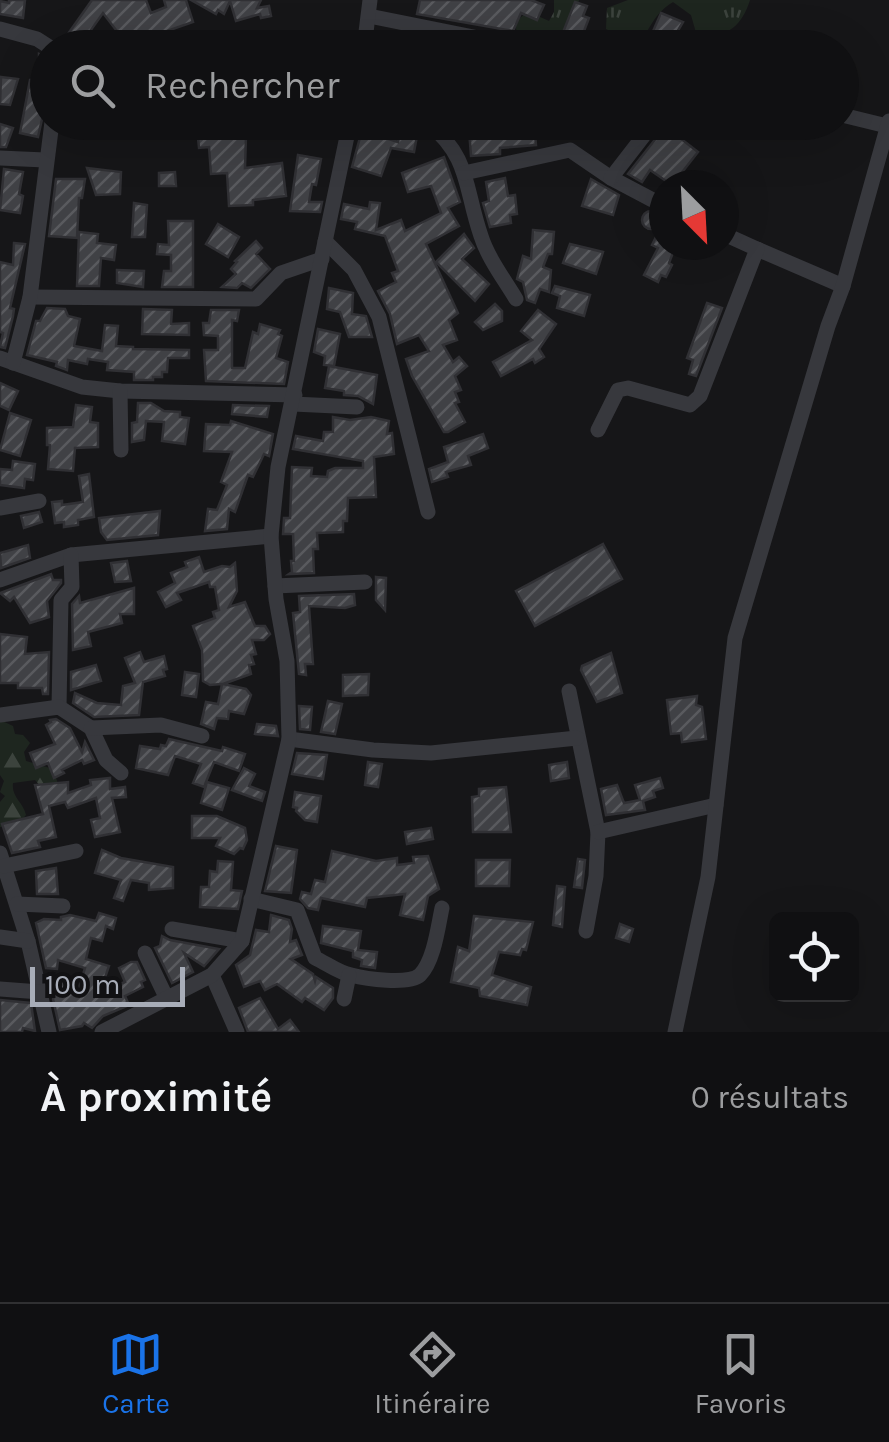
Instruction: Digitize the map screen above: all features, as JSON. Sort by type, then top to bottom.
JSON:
[{"type":"street","points":[[370,8],[457,30]]},
{"type":"street","points":[[0,29],[30,37]]},
{"type":"street","points":[[674,1032],[708,877],[736,638],[828,326],[844,286],[888,124],[859,118]]},
{"type":"street","points":[[49,140],[30,298],[6,361],[82,387],[294,399],[357,407]]},
{"type":"street","points":[[102,1032],[212,975],[242,941],[289,739],[288,661],[271,536],[278,466],[346,140]]},
{"type":"street","points":[[449,140],[464,173],[482,240],[516,299]]},
{"type":"street","points":[[611,178],[640,140]]},
{"type":"street","points":[[464,173],[570,150],[649,198]]},
{"type":"street","points":[[0,158],[45,160]]},
{"type":"street","points":[[325,241],[354,270],[379,317],[428,512]]},
{"type":"street","points":[[739,241],[844,286]]},
{"type":"street","points":[[598,430],[618,390],[628,388],[690,405],[700,396],[757,249]]},
{"type":"street","points":[[30,298],[256,300],[281,273],[322,259]]},
{"type":"street","points":[[120,391],[121,450]]},
{"type":"street","points":[[0,508],[39,500]]},
{"type":"street","points":[[0,580],[71,555],[271,536]]},
{"type":"street","points":[[59,707],[61,600],[72,587],[71,555]]},
{"type":"street","points":[[275,586],[365,582]]},
{"type":"street","points":[[568,690],[598,832],[596,876],[586,931]]},
{"type":"street","points":[[0,715],[59,707],[90,728],[106,760],[121,772]]},
{"type":"street","points":[[90,728],[161,725],[202,736]]},
{"type":"street","points":[[289,739],[431,753],[577,738]]},
{"type":"street","points":[[598,832],[716,805]]},
{"type":"street","points":[[49,1032],[28,941],[2,860],[76,851]]},
{"type":"street","points":[[251,899],[298,910],[315,958],[349,976],[410,981],[422,973],[442,908]]},
{"type":"street","points":[[17,904],[63,906]]},
{"type":"street","points":[[172,929],[242,941]]},
{"type":"street","points":[[0,936],[28,941]]},
{"type":"street","points":[[145,954],[167,1000]]},
{"type":"street","points":[[212,975],[238,1032]]},
{"type":"street","points":[[344,999],[349,976]]},
{"type":"street","points":[[0,989],[40,992]]},
{"type":"green space","points":[[554,0],[579,0],[572,30],[516,30],[515,22],[526,13],[549,21]]},
{"type":"green space","points":[[628,0],[750,0],[742,18],[729,30],[695,30],[691,15],[673,2],[659,13],[648,30],[608,30],[607,8]]},
{"type":"green space","points":[[0,720],[13,726],[15,734],[23,735],[30,743],[24,752],[26,761],[53,769],[58,784],[43,789],[35,780],[13,783],[26,815],[18,824],[0,827],[0,802],[5,796],[0,792],[4,781],[0,775]]},
{"type":"building","points":[[25,0],[23,18],[0,14],[0,1]]},
{"type":"building","points":[[92,0],[146,0],[151,13],[166,7],[164,0],[186,0],[193,22],[170,30],[116,30],[103,13],[91,30],[71,30]]},
{"type":"building","points":[[191,0],[261,0],[257,8],[269,6],[271,16],[261,18],[260,14],[236,21],[230,1],[224,14],[218,10],[216,14]]},
{"type":"building","points":[[420,0],[531,0],[544,5],[537,20],[521,13],[513,30],[417,14]]},
{"type":"building","points":[[575,2],[587,6],[583,16],[589,18],[584,30],[564,30]]},
{"type":"building","points":[[661,13],[683,22],[678,30],[654,30]]},
{"type":"building","points":[[1,77],[18,79],[10,105],[0,104]]},
{"type":"building","points":[[30,80],[30,135],[20,133]]},
{"type":"building","points":[[0,124],[13,128],[6,147],[0,147]]},
{"type":"building","points":[[198,140],[246,140],[245,168],[282,163],[286,196],[253,200],[253,205],[229,206],[227,173],[211,174],[209,147],[199,148]]},
{"type":"building","points":[[359,140],[416,140],[414,152],[391,148],[381,176],[352,167]]},
{"type":"building","points":[[470,140],[536,140],[536,145],[500,148],[500,154],[471,156]]},
{"type":"building","points":[[655,140],[683,140],[698,152],[684,170],[649,170],[642,182],[628,174]]},
{"type":"building","points":[[298,155],[321,159],[309,202],[322,202],[320,212],[290,211]]},
{"type":"building","points":[[444,157],[460,202],[448,208],[459,226],[426,244],[458,313],[449,320],[457,340],[443,345],[453,362],[459,357],[467,366],[455,376],[461,390],[455,392],[459,402],[455,403],[465,422],[448,432],[444,432],[406,359],[429,351],[419,335],[397,344],[390,314],[378,291],[396,282],[392,273],[398,271],[385,236],[355,229],[357,222],[341,219],[344,204],[369,209],[370,202],[380,203],[376,230],[401,220],[405,231],[441,213],[431,186],[408,192],[402,173]]},
{"type":"building","points":[[87,168],[121,172],[120,194],[96,195]]},
{"type":"building","points":[[4,169],[23,172],[20,213],[0,210]]},
{"type":"building","points":[[175,172],[176,186],[159,186],[159,173]]},
{"type":"building","points":[[505,178],[508,196],[515,195],[517,214],[510,215],[511,223],[490,227],[483,203],[489,201],[486,182]]},
{"type":"building","points":[[56,179],[85,179],[79,198],[77,238],[49,236]]},
{"type":"building","points":[[591,179],[619,195],[613,215],[582,206]]},
{"type":"building","points":[[134,203],[147,205],[145,237],[132,237]]},
{"type":"building","points":[[649,212],[649,228],[642,220]]},
{"type":"building","points":[[168,221],[193,221],[193,287],[162,287],[164,271],[171,271],[171,255],[157,254],[158,244],[169,245]]},
{"type":"building","points":[[218,224],[239,237],[228,257],[206,244]]},
{"type":"building","points":[[533,230],[554,232],[552,254],[548,254],[543,267],[551,270],[549,292],[540,289],[535,303],[527,300],[523,282],[517,279],[523,256],[531,259]]},
{"type":"building","points":[[79,232],[98,234],[97,243],[116,245],[114,260],[101,258],[99,286],[77,286]]},
{"type":"building","points":[[464,234],[474,248],[462,259],[489,284],[475,301],[436,262]]},
{"type":"building","points":[[256,241],[262,248],[256,254],[270,269],[251,288],[242,283],[237,288],[222,287],[236,274],[231,269],[235,261]]},
{"type":"building","points":[[14,243],[25,244],[5,348],[0,347],[0,262],[13,265]]},
{"type":"building","points":[[570,244],[603,252],[596,274],[563,263]]},
{"type":"building","points":[[652,260],[670,260],[666,277],[661,275],[658,282],[644,275]]},
{"type":"building","points":[[117,270],[144,271],[143,287],[117,283]]},
{"type":"building","points":[[555,286],[590,295],[584,316],[557,308],[560,296],[552,293]]},
{"type":"building","points":[[329,288],[353,293],[352,314],[366,316],[372,337],[349,337],[340,312],[327,309]]},
{"type":"building","points":[[707,303],[722,308],[696,376],[689,374],[693,360],[687,358]]},
{"type":"building","points":[[495,304],[502,311],[502,321],[483,330],[475,322]]},
{"type":"building","points":[[47,308],[65,309],[68,316],[80,319],[74,346],[102,351],[105,325],[118,326],[116,346],[189,350],[189,358],[168,358],[167,372],[153,380],[134,380],[134,372],[107,370],[108,362],[88,359],[87,364],[68,360],[67,370],[56,366],[57,362],[27,355],[36,321],[40,321]]},
{"type":"building","points":[[143,309],[172,310],[171,324],[189,323],[189,335],[142,334]]},
{"type":"building","points":[[211,310],[239,310],[237,321],[232,320],[232,368],[245,368],[253,332],[258,334],[260,324],[280,330],[276,358],[288,362],[284,384],[206,381],[204,350],[218,350],[218,336],[204,335],[203,323],[209,323]]},
{"type":"building","points":[[538,310],[556,324],[539,349],[544,357],[501,376],[493,362],[532,340],[521,331]]},
{"type":"building","points":[[318,329],[340,334],[334,366],[324,365],[325,356],[314,352]]},
{"type":"building","points":[[329,366],[377,375],[373,404],[358,396],[344,395],[344,391],[325,388]]},
{"type":"building","points":[[0,383],[18,391],[9,410],[0,406]]},
{"type":"building","points":[[138,403],[151,403],[189,418],[185,444],[162,441],[164,422],[146,421],[144,440],[132,442]]},
{"type":"building","points":[[76,405],[92,407],[90,422],[98,423],[98,447],[75,448],[73,471],[48,469],[47,428],[73,427]]},
{"type":"building","points":[[233,405],[269,406],[267,417],[232,414]]},
{"type":"building","points":[[10,413],[31,420],[20,456],[0,450]]},
{"type":"building","points":[[333,417],[389,421],[387,434],[392,433],[394,454],[374,457],[376,497],[348,498],[343,532],[317,533],[314,573],[289,574],[294,561],[293,534],[283,534],[284,518],[290,518],[292,467],[312,468],[311,476],[327,477],[328,471],[335,468],[363,468],[363,461],[293,449],[296,436],[323,441],[324,432],[333,432]]},
{"type":"building","points":[[231,421],[273,434],[269,456],[264,454],[253,477],[248,475],[235,512],[229,509],[227,529],[205,531],[208,509],[217,510],[227,485],[221,482],[232,452],[204,451],[206,424],[230,425]]},
{"type":"building","points":[[483,434],[488,448],[468,456],[471,465],[446,472],[448,477],[432,482],[429,469],[448,462],[444,447]]},
{"type":"building","points":[[13,461],[35,464],[33,480],[25,479],[24,488],[0,485],[0,469],[12,470]]},
{"type":"building","points":[[89,474],[94,517],[78,520],[78,525],[64,527],[64,522],[55,523],[52,502],[83,502],[79,476]]},
{"type":"building","points":[[160,511],[158,535],[107,540],[101,532],[99,518]]},
{"type":"building","points":[[39,512],[42,522],[24,528],[21,516]]},
{"type":"building","points":[[603,544],[622,579],[535,626],[516,591]]},
{"type":"building","points":[[28,545],[30,558],[1,568],[0,553]]},
{"type":"building","points":[[199,557],[204,572],[235,563],[237,591],[229,607],[245,602],[255,626],[265,626],[270,634],[264,640],[252,640],[256,654],[251,655],[251,674],[223,684],[246,689],[251,695],[244,714],[229,711],[228,719],[217,718],[214,729],[201,724],[206,702],[218,704],[222,684],[203,681],[202,650],[193,626],[215,618],[213,612],[219,610],[215,587],[210,587],[209,582],[177,593],[181,600],[166,607],[158,592],[175,583],[171,573]]},
{"type":"building","points":[[127,561],[131,581],[115,582],[111,563]]},
{"type":"building","points":[[51,574],[53,580],[61,583],[47,601],[49,617],[30,623],[14,597],[10,601],[0,593]]},
{"type":"building","points":[[376,577],[386,578],[385,610],[376,600]]},
{"type":"building","points":[[134,588],[134,614],[120,614],[122,623],[88,632],[91,646],[73,650],[72,604],[79,596],[80,603]]},
{"type":"building","points":[[354,594],[355,605],[345,608],[309,606],[313,664],[305,664],[306,675],[299,674],[293,613],[300,612],[299,596]]},
{"type":"building","points":[[0,634],[27,637],[25,654],[49,652],[48,694],[43,694],[42,688],[0,683]]},
{"type":"building","points":[[140,652],[144,662],[164,656],[167,669],[163,670],[165,676],[143,682],[139,715],[94,717],[73,703],[75,693],[97,703],[121,705],[123,686],[135,683],[125,658]]},
{"type":"building","points":[[611,653],[622,693],[597,702],[582,666]]},
{"type":"building","points":[[96,665],[101,681],[71,690],[71,672]]},
{"type":"building","points":[[185,672],[199,674],[196,697],[182,695]]},
{"type":"building","points":[[369,674],[368,695],[343,696],[343,675]]},
{"type":"building","points":[[697,696],[706,739],[682,742],[681,733],[671,734],[667,700]]},
{"type":"building","points":[[328,701],[342,704],[335,734],[321,732]]},
{"type":"building","points":[[299,706],[312,707],[310,730],[300,729]]},
{"type":"building","points":[[56,719],[70,728],[82,752],[85,742],[94,760],[84,764],[82,760],[54,778],[48,763],[36,768],[30,753],[55,744],[46,725]]},
{"type":"building","points":[[257,724],[276,726],[278,736],[255,734]]},
{"type":"building","points":[[169,739],[245,754],[239,771],[214,762],[204,787],[193,783],[201,764],[175,756],[168,775],[136,768],[140,746],[160,749]]},
{"type":"building","points":[[297,753],[327,755],[323,779],[292,774]]},
{"type":"building","points":[[368,762],[382,764],[378,787],[365,785]]},
{"type":"building","points":[[567,762],[569,778],[551,781],[549,765]]},
{"type":"building","points":[[244,768],[255,774],[249,786],[265,792],[262,801],[232,790]]},
{"type":"building","points":[[110,778],[110,789],[125,787],[126,797],[112,798],[120,832],[95,837],[91,820],[100,818],[96,798],[68,808],[65,802],[49,806],[56,837],[38,841],[40,847],[12,853],[2,824],[43,814],[35,785],[68,782],[68,793],[91,785],[90,780]]},
{"type":"building","points":[[660,778],[663,788],[653,791],[655,797],[643,801],[645,810],[606,815],[601,789],[617,785],[624,803],[640,800],[635,785]]},
{"type":"building","points":[[207,782],[229,788],[222,810],[201,803]]},
{"type":"building","points":[[506,787],[511,832],[473,832],[472,797],[479,796],[479,789]]},
{"type":"building","points":[[295,792],[321,796],[317,822],[305,820],[293,807]]},
{"type":"building","points":[[192,816],[217,816],[245,828],[247,840],[243,849],[234,854],[216,846],[220,838],[192,838]]},
{"type":"building","points":[[431,828],[433,839],[407,844],[405,832]]},
{"type":"building","points":[[276,846],[297,850],[291,893],[265,891]]},
{"type":"building","points":[[102,850],[121,858],[173,867],[173,888],[149,890],[149,883],[131,880],[123,901],[114,898],[121,880],[95,873]]},
{"type":"building","points":[[332,851],[376,861],[397,858],[397,865],[414,863],[413,857],[428,856],[439,889],[428,896],[423,920],[400,915],[405,894],[367,898],[365,907],[321,898],[318,910],[308,908],[300,899],[302,892],[311,894],[315,880],[325,882]]},
{"type":"building","points":[[578,859],[585,860],[582,888],[574,887]]},
{"type":"building","points":[[476,860],[510,860],[509,886],[476,886]]},
{"type":"building","points":[[218,861],[233,862],[231,890],[242,891],[238,909],[200,907],[201,887],[209,887],[210,871],[217,872]]},
{"type":"building","points":[[56,868],[58,894],[37,894],[36,871]]},
{"type":"building","points":[[557,886],[565,887],[562,927],[553,925]]},
{"type":"building","points":[[99,913],[116,918],[113,929],[106,926],[102,941],[91,938],[86,959],[109,966],[100,992],[125,982],[119,968],[131,962],[137,962],[145,980],[141,982],[143,987],[125,996],[129,1005],[103,1016],[92,1028],[84,1023],[60,1030],[53,999],[60,981],[79,987],[85,968],[58,960],[57,969],[46,968],[36,923],[70,915],[96,921]]},
{"type":"building","points":[[271,915],[289,920],[290,942],[296,940],[302,955],[291,959],[313,974],[315,981],[316,977],[333,988],[333,998],[324,1010],[305,998],[302,1002],[277,984],[265,990],[260,981],[244,987],[236,965],[250,955],[256,930],[269,932]]},
{"type":"building","points":[[474,916],[533,922],[526,950],[522,949],[520,955],[499,952],[492,975],[531,987],[527,1005],[480,996],[479,988],[451,982],[458,947],[469,951]]},
{"type":"building","points":[[620,924],[633,929],[629,942],[616,938]]},
{"type":"building","points":[[323,926],[361,931],[358,950],[377,952],[375,968],[361,966],[362,960],[353,957],[353,951],[321,943]]},
{"type":"building","points":[[162,936],[219,949],[204,966],[184,953],[193,972],[172,983],[155,948],[160,946]]},
{"type":"building","points":[[260,998],[278,1029],[290,1020],[299,1032],[248,1032],[239,1008]]},
{"type":"building","points":[[0,1000],[31,1003],[35,1031],[23,1028],[22,1032],[0,1032]]}]
